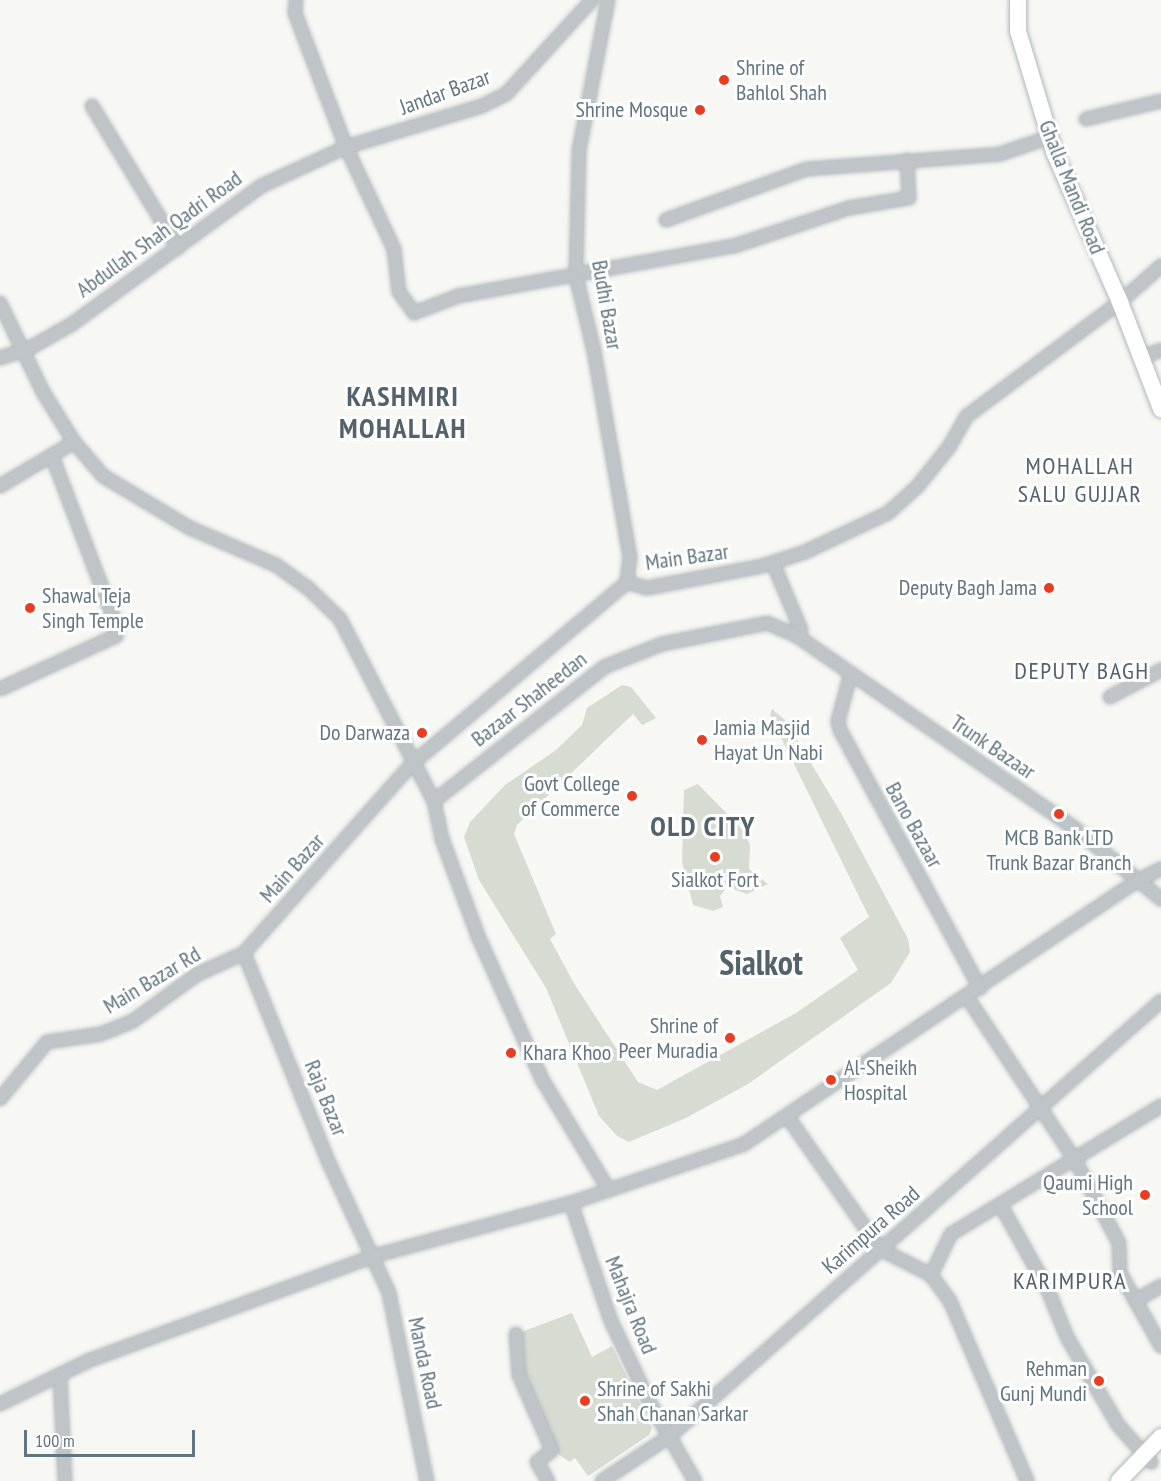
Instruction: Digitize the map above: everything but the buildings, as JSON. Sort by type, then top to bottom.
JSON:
[{"type":"main road","name":"Ghalla Mandi Road","points":[[1018,0],[1018,31],[1050,137],[1120,302],[1161,409]]},
{"type":"main road","points":[[1133,1481],[1152,1456],[1161,1437]]},
{"type":"main road","points":[[1119,1481],[1152,1456]]},
{"type":"street","points":[[296,0],[295,13],[346,147],[394,249],[399,292],[414,313],[458,296],[734,246],[849,207],[909,198],[907,160]]},
{"type":"street","name":"Jandar Bazar","points":[[346,147],[482,106],[507,93],[592,0]]},
{"type":"street","name":"Budhi Bazar","points":[[608,0],[579,151],[576,276],[594,351],[630,557],[627,582]]},
{"type":"street","points":[[1086,119],[1161,101]]},
{"type":"street","points":[[92,106],[178,248]]},
{"type":"street","points":[[666,220],[807,169],[1000,154],[1050,137]]},
{"type":"street","name":"Abdullah Shah Qadri Road","points":[[0,358],[21,352],[72,324],[261,186],[346,147]]},
{"type":"street","name":"Main Bazar","points":[[244,953],[412,764],[627,582],[647,588],[773,563],[805,552],[888,513],[917,487],[949,447],[967,416],[1120,302],[1161,266]]},
{"type":"street","points":[[0,303],[21,352],[74,442],[103,477],[126,493],[223,545],[276,564],[314,593],[340,619],[412,764],[434,801],[442,839],[478,936],[543,1081],[607,1188]]},
{"type":"street","points":[[1142,357],[1161,350]]},
{"type":"street","points":[[0,486],[74,442]]},
{"type":"street","points":[[0,689],[116,636],[117,627],[51,456]]},
{"type":"street","points":[[773,563],[801,630],[797,636]]},
{"type":"street","name":"Bazaar Shaheedan","points":[[434,801],[604,667],[662,644],[750,625],[767,623],[797,636]]},
{"type":"street","name":"Trunk Bazaar","points":[[797,636],[850,676],[1073,827],[1161,899]]},
{"type":"street","points":[[1110,697],[1161,670]]},
{"type":"street","name":"Bano Bazaar","points":[[850,676],[838,721],[840,730],[980,988]]},
{"type":"street","points":[[0,1404],[90,1360],[374,1256],[571,1203],[607,1188],[744,1144],[1139,880],[1161,869]]},
{"type":"street","name":"Main Bazar Rd","points":[[0,1099],[47,1042],[101,1034],[133,1021],[196,975],[244,953]]},
{"type":"street","name":"Raja Bazar","points":[[244,953],[329,1163],[374,1256]]},
{"type":"street","points":[[967,997],[1076,1160],[1119,1243],[1120,1273],[1161,1346]]},
{"type":"street","name":"Karimpura Road","points":[[602,1481],[670,1436],[990,1154],[1040,1104],[1161,1001]]},
{"type":"street","points":[[931,1275],[951,1234],[1076,1160],[1161,1106]]},
{"type":"street","points":[[787,1116],[880,1249],[931,1275],[950,1301],[1027,1481]]},
{"type":"street","name":"Mahajra Road","points":[[571,1203],[611,1321],[695,1481]]},
{"type":"street","points":[[1000,1204],[1047,1288],[1067,1338],[1118,1425],[1152,1456]]},
{"type":"street","name":"Manda Road","points":[[374,1256],[389,1293],[427,1481]]},
{"type":"street","points":[[1135,1301],[1161,1286]]},
{"type":"street","points":[[516,1334],[519,1375],[552,1450],[537,1462],[548,1481]]},
{"type":"street","points":[[60,1375],[65,1481]]},
{"type":"shaded area","points":[[622,685],[631,687],[656,718],[642,725],[633,714],[517,825],[514,834],[556,934],[550,939],[575,985],[638,1082],[657,1090],[796,1013],[858,970],[840,938],[869,917],[770,715],[772,709],[785,720],[841,813],[908,939],[910,952],[891,983],[748,1084],[686,1118],[629,1142],[617,1136],[599,1116],[546,988],[479,880],[464,837],[470,822],[505,785],[556,750],[582,725],[587,708]]},
{"type":"shaded area","points":[[698,784],[741,828],[750,844],[749,869],[768,884],[747,894],[727,887],[720,896],[723,907],[713,911],[693,905],[682,862],[684,790]]},
{"type":"shaded area","name":"Shrine of Sakhi Shah Chanan Sarkar","points":[[572,1313],[592,1357],[612,1346],[652,1428],[649,1435],[588,1476],[575,1458],[570,1462],[552,1450],[519,1375],[516,1334]]},
{"type":"place","name":"Shrine of Bahlol Shah","points":[[724,80]]},
{"type":"place","name":"Shrine Mosque","points":[[700,110]]},
{"type":"place","name":"Deputy Bagh Jama","points":[[1049,588]]},
{"type":"place","name":"Shawal Teja Singh Temple","points":[[30,608]]},
{"type":"place","name":"Do Darwaza","points":[[422,733]]},
{"type":"place","name":"Jamia Masjid Hayat Un Nabi","points":[[702,740]]},
{"type":"place","name":"Govt College of Commerce","points":[[632,796]]},
{"type":"place","name":"MCB Bank LTD Trunk Bazar Branch","points":[[1059,814]]},
{"type":"place","name":"Sialkot Fort","points":[[715,857]]},
{"type":"place","name":"Shrine of Peer Muradia","points":[[730,1038]]},
{"type":"place","name":"Khara Khoo","points":[[511,1053]]},
{"type":"place","name":"Al-Sheikh Hospital","points":[[831,1080]]},
{"type":"place","name":"Qaumi High School","points":[[1145,1195]]},
{"type":"place","name":"Rehman Gunj Mundi","points":[[1099,1381]]},
{"type":"place","name":"Shrine of Sakhi Shah Chanan Sarkar","points":[[585,1401]]},
{"type":"district","name":"KASHMIRI MOHALLAH","points":[[403,412]]},
{"type":"district","name":"MOHALLAH SALU GUJJAR","points":[[1080,480]]},
{"type":"district","name":"DEPUTY BAGH","points":[[1082,671]]},
{"type":"district","name":"OLD CITY","points":[[703,826]]},
{"type":"district","name":"Sialkot","points":[[761,963]]},
{"type":"district","name":"KARIMPURA","points":[[1070,1281]]}]
